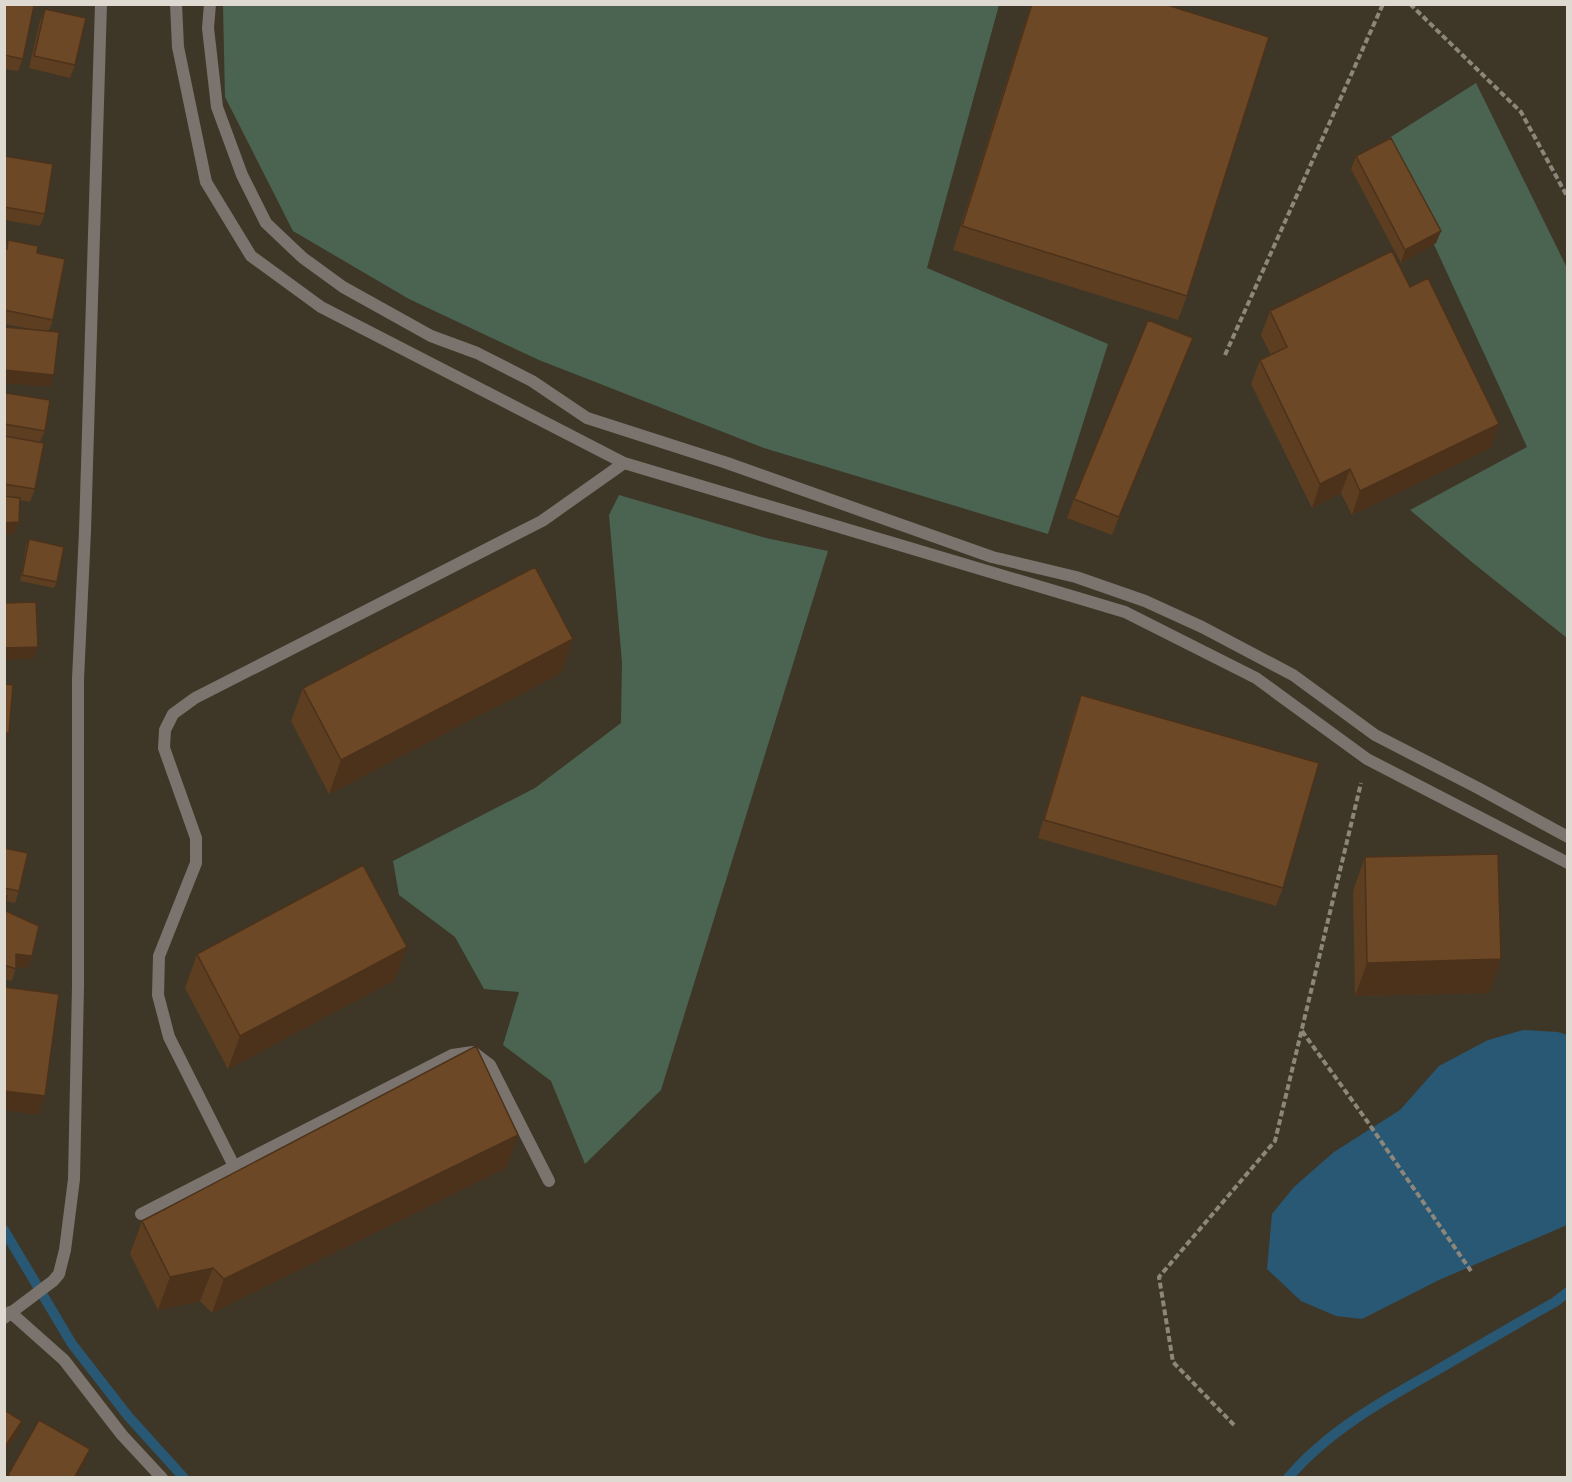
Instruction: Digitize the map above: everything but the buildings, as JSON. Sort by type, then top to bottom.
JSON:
[{"type":"street","points":[[101,4],[85,531],[78,679],[78,986],[74,1179],[65,1250],[59,1274],[8,1315],[64,1359],[122,1435],[162,1478]]},
{"type":"street","points":[[176,4],[178,47],[206,182],[251,256],[321,307],[624,463],[1125,612],[1256,678],[1367,759],[1568,862]]},
{"type":"street","points":[[210,4],[208,28],[217,107],[242,175],[266,223],[303,258],[343,287],[431,336],[477,353],[532,381],[587,418],[727,463],[992,556],[1076,577],[1145,601],[1202,627],[1293,675],[1375,735],[1568,837]]},
{"type":"street","points":[[234,1166],[169,1037],[158,995],[159,956],[196,863],[196,838],[164,748],[165,730],[173,714],[195,698],[542,521],[624,463]]},
{"type":"street","points":[[141,1214],[452,1055],[473,1052],[490,1065],[549,1182]]},
{"type":"path","points":[[1225,355],[1383,4]]},
{"type":"path","points":[[1410,4],[1521,112],[1568,198]]},
{"type":"path","points":[[1234,1425],[1173,1362],[1159,1277],[1275,1141],[1367,759]]},
{"type":"path","points":[[1302,1031],[1471,1271]]},
{"type":"green space","points":[[223,5],[999,5],[927,268],[1108,344],[1048,534],[764,448],[539,360],[409,299],[293,231],[225,97]]},
{"type":"green space","points":[[1476,83],[1567,268],[1567,638],[1410,510],[1527,447],[1386,140]]},
{"type":"green space","points":[[619,495],[766,538],[828,551],[661,1090],[585,1164],[551,1081],[503,1045],[519,992],[484,989],[455,937],[399,895],[393,861],[535,788],[621,723],[622,662],[609,515]]},
{"type":"water","points":[[1523,1030],[1558,1032],[1567,1035],[1567,1225],[1439,1280],[1362,1319],[1336,1316],[1301,1301],[1267,1269],[1272,1214],[1294,1187],[1334,1152],[1400,1110],[1439,1066],[1488,1040]]},
{"type":"waterway","points":[[4,1230],[72,1344],[128,1416],[184,1478]]},
{"type":"waterway","points":[[1288,1478],[1320,1446],[1355,1419],[1555,1302],[1568,1292]]}]
